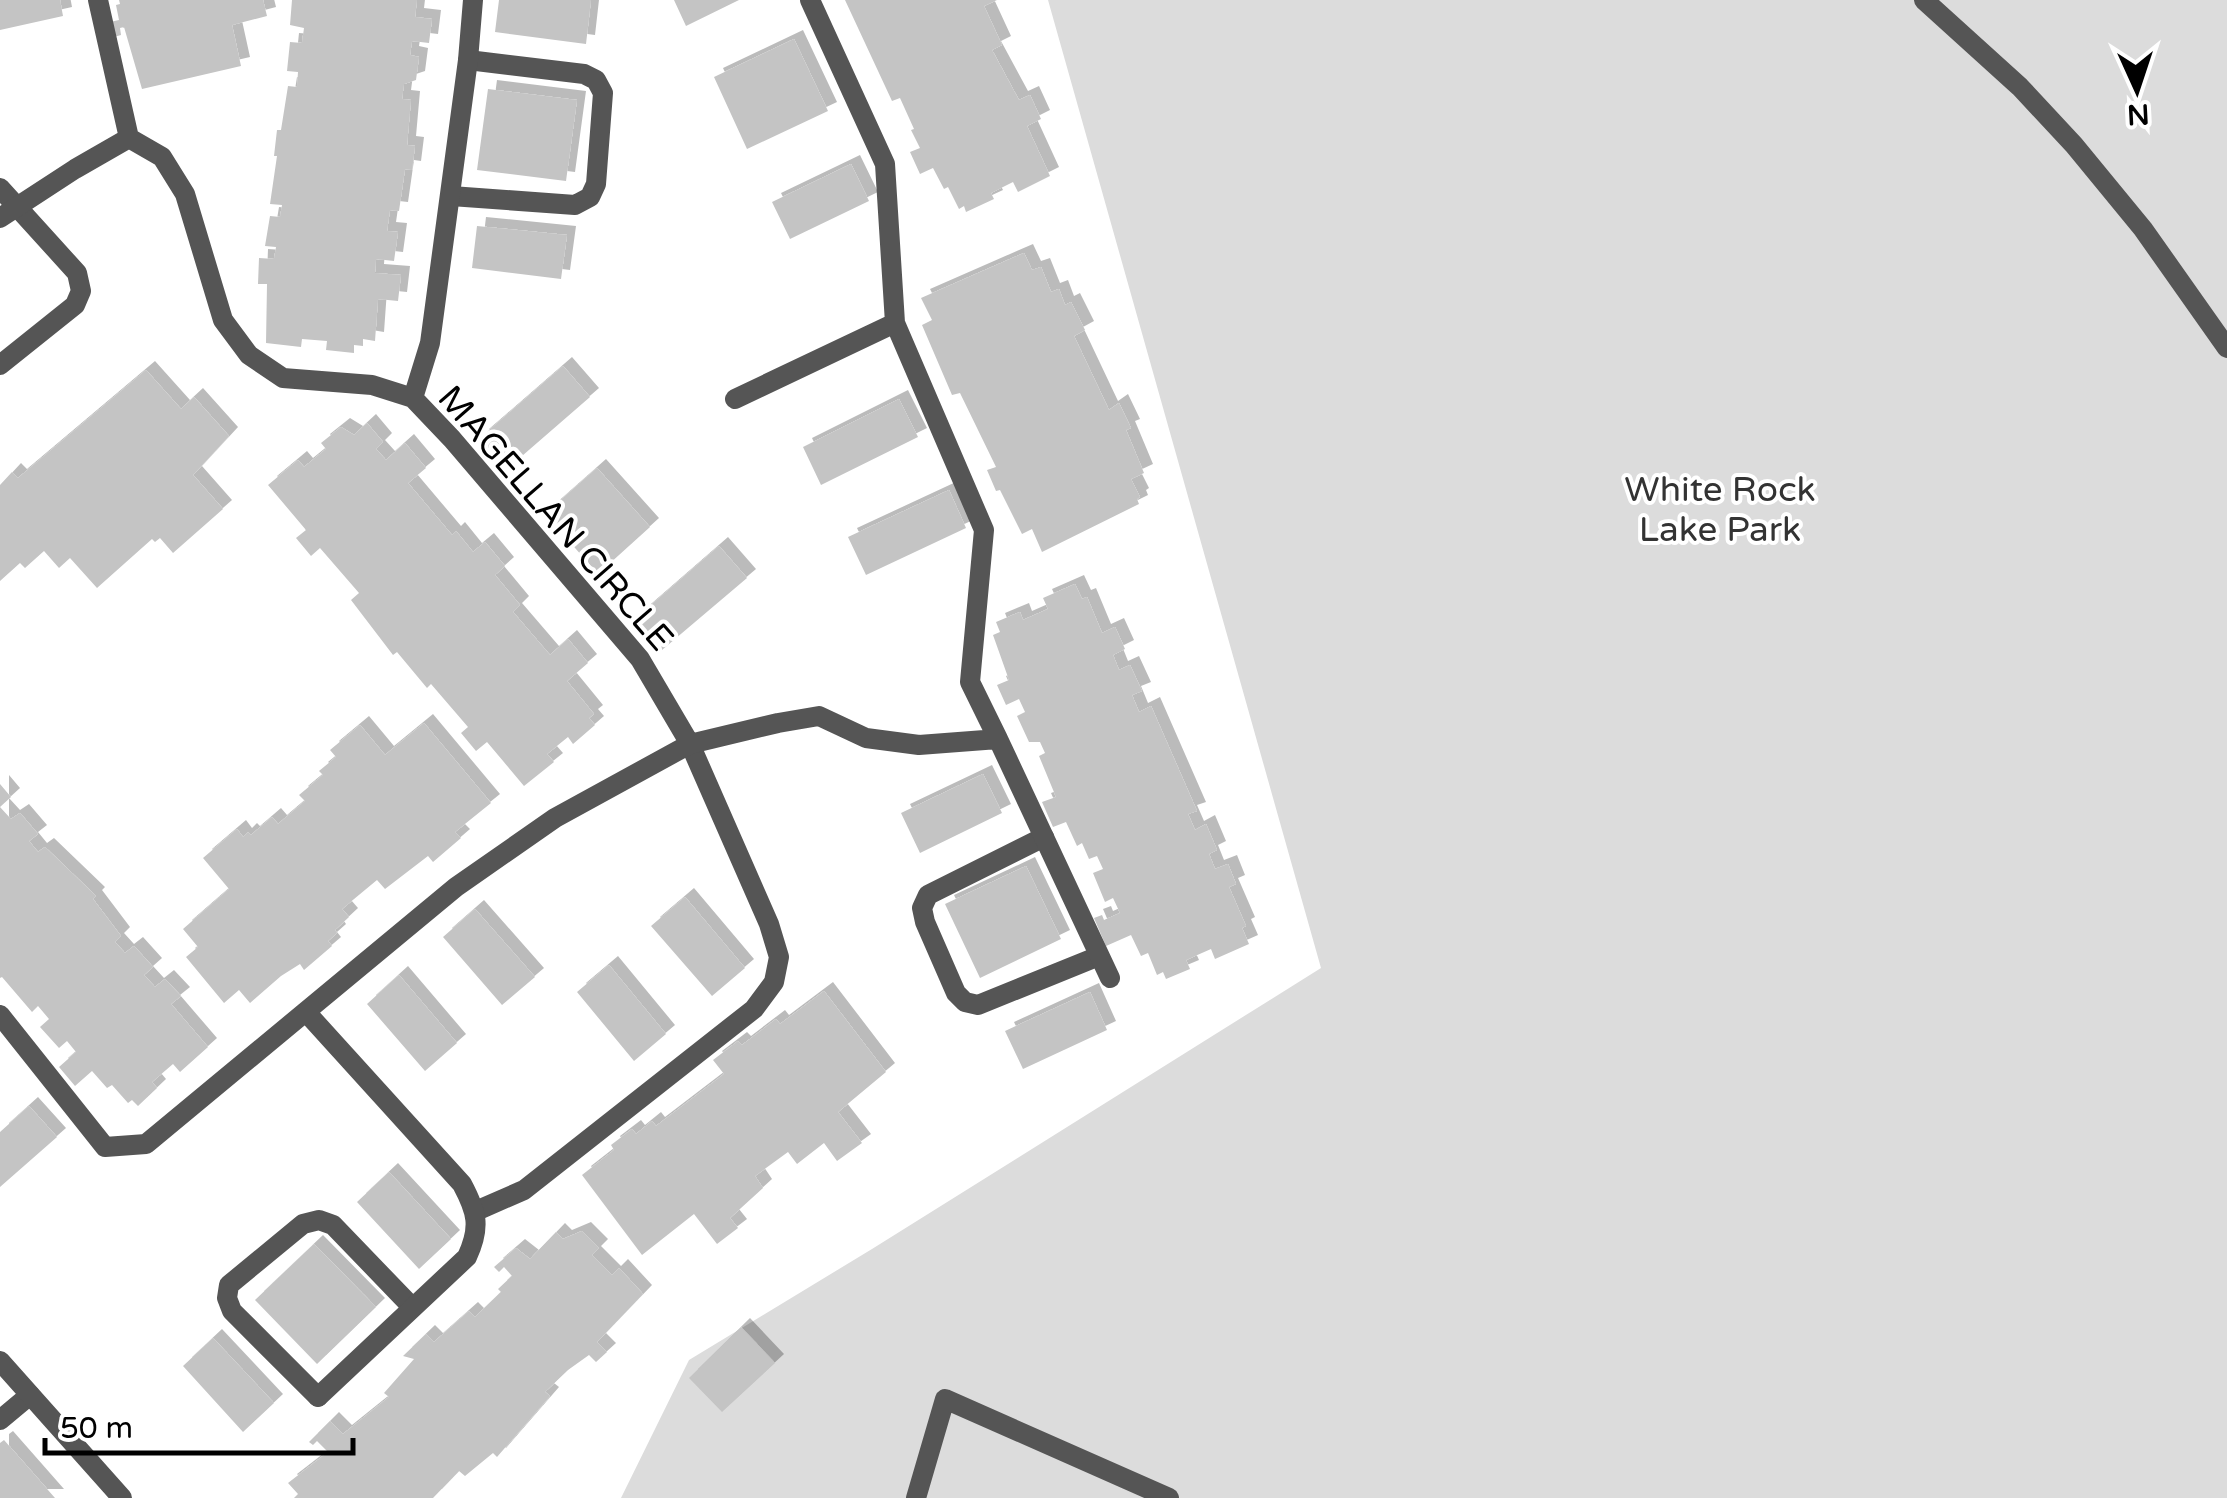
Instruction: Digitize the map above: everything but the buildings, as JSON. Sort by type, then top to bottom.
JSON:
[{"type":"street","points":[[9,212],[130,138],[98,0]]},
{"type":"street","points":[[413,398],[430,344],[473,0]]},
{"type":"street","points":[[810,0],[885,164],[895,323],[984,530],[970,682],[1110,978]]},
{"type":"street","points":[[1924,0],[2020,88],[2074,145],[2143,229],[2227,348]]},
{"type":"street","points":[[451,196],[574,206],[590,197],[596,184],[603,93],[596,80],[584,74],[468,60]]},
{"type":"street","name":"MAGELLAN CIRCLE","points":[[130,138],[162,158],[186,194],[223,320],[248,355],[283,378],[372,385],[413,398],[640,659],[690,744],[769,924],[779,957],[774,982],[754,1009],[524,1190],[476,1211]]},
{"type":"street","points":[[0,188],[9,212],[76,273],[81,291],[76,306],[0,365]]},
{"type":"street","points":[[735,399],[895,323]]},
{"type":"street","points":[[0,1015],[105,1147],[146,1144],[456,887],[555,818],[690,744],[819,716],[866,738],[919,745],[998,739]]},
{"type":"street","points":[[1044,837],[928,895],[922,908],[925,922],[956,993],[965,1002],[978,1005],[1099,956]]},
{"type":"street","points":[[306,1012],[462,1184],[476,1211],[474,1241],[466,1257],[318,1398],[232,1311],[226,1298],[229,1284],[304,1224],[319,1220],[333,1225],[412,1307]]},
{"type":"street","points":[[0,1361],[122,1498]]},
{"type":"street","points":[[0,1420],[30,1395]]},
{"type":"street","points":[[916,1498],[945,1399],[1169,1498]]},
{"type":"green space","name":"White Rock Lake Park","points":[[1048,0],[2227,0],[2227,1498],[621,1498],[689,1360],[1321,968]]}]
